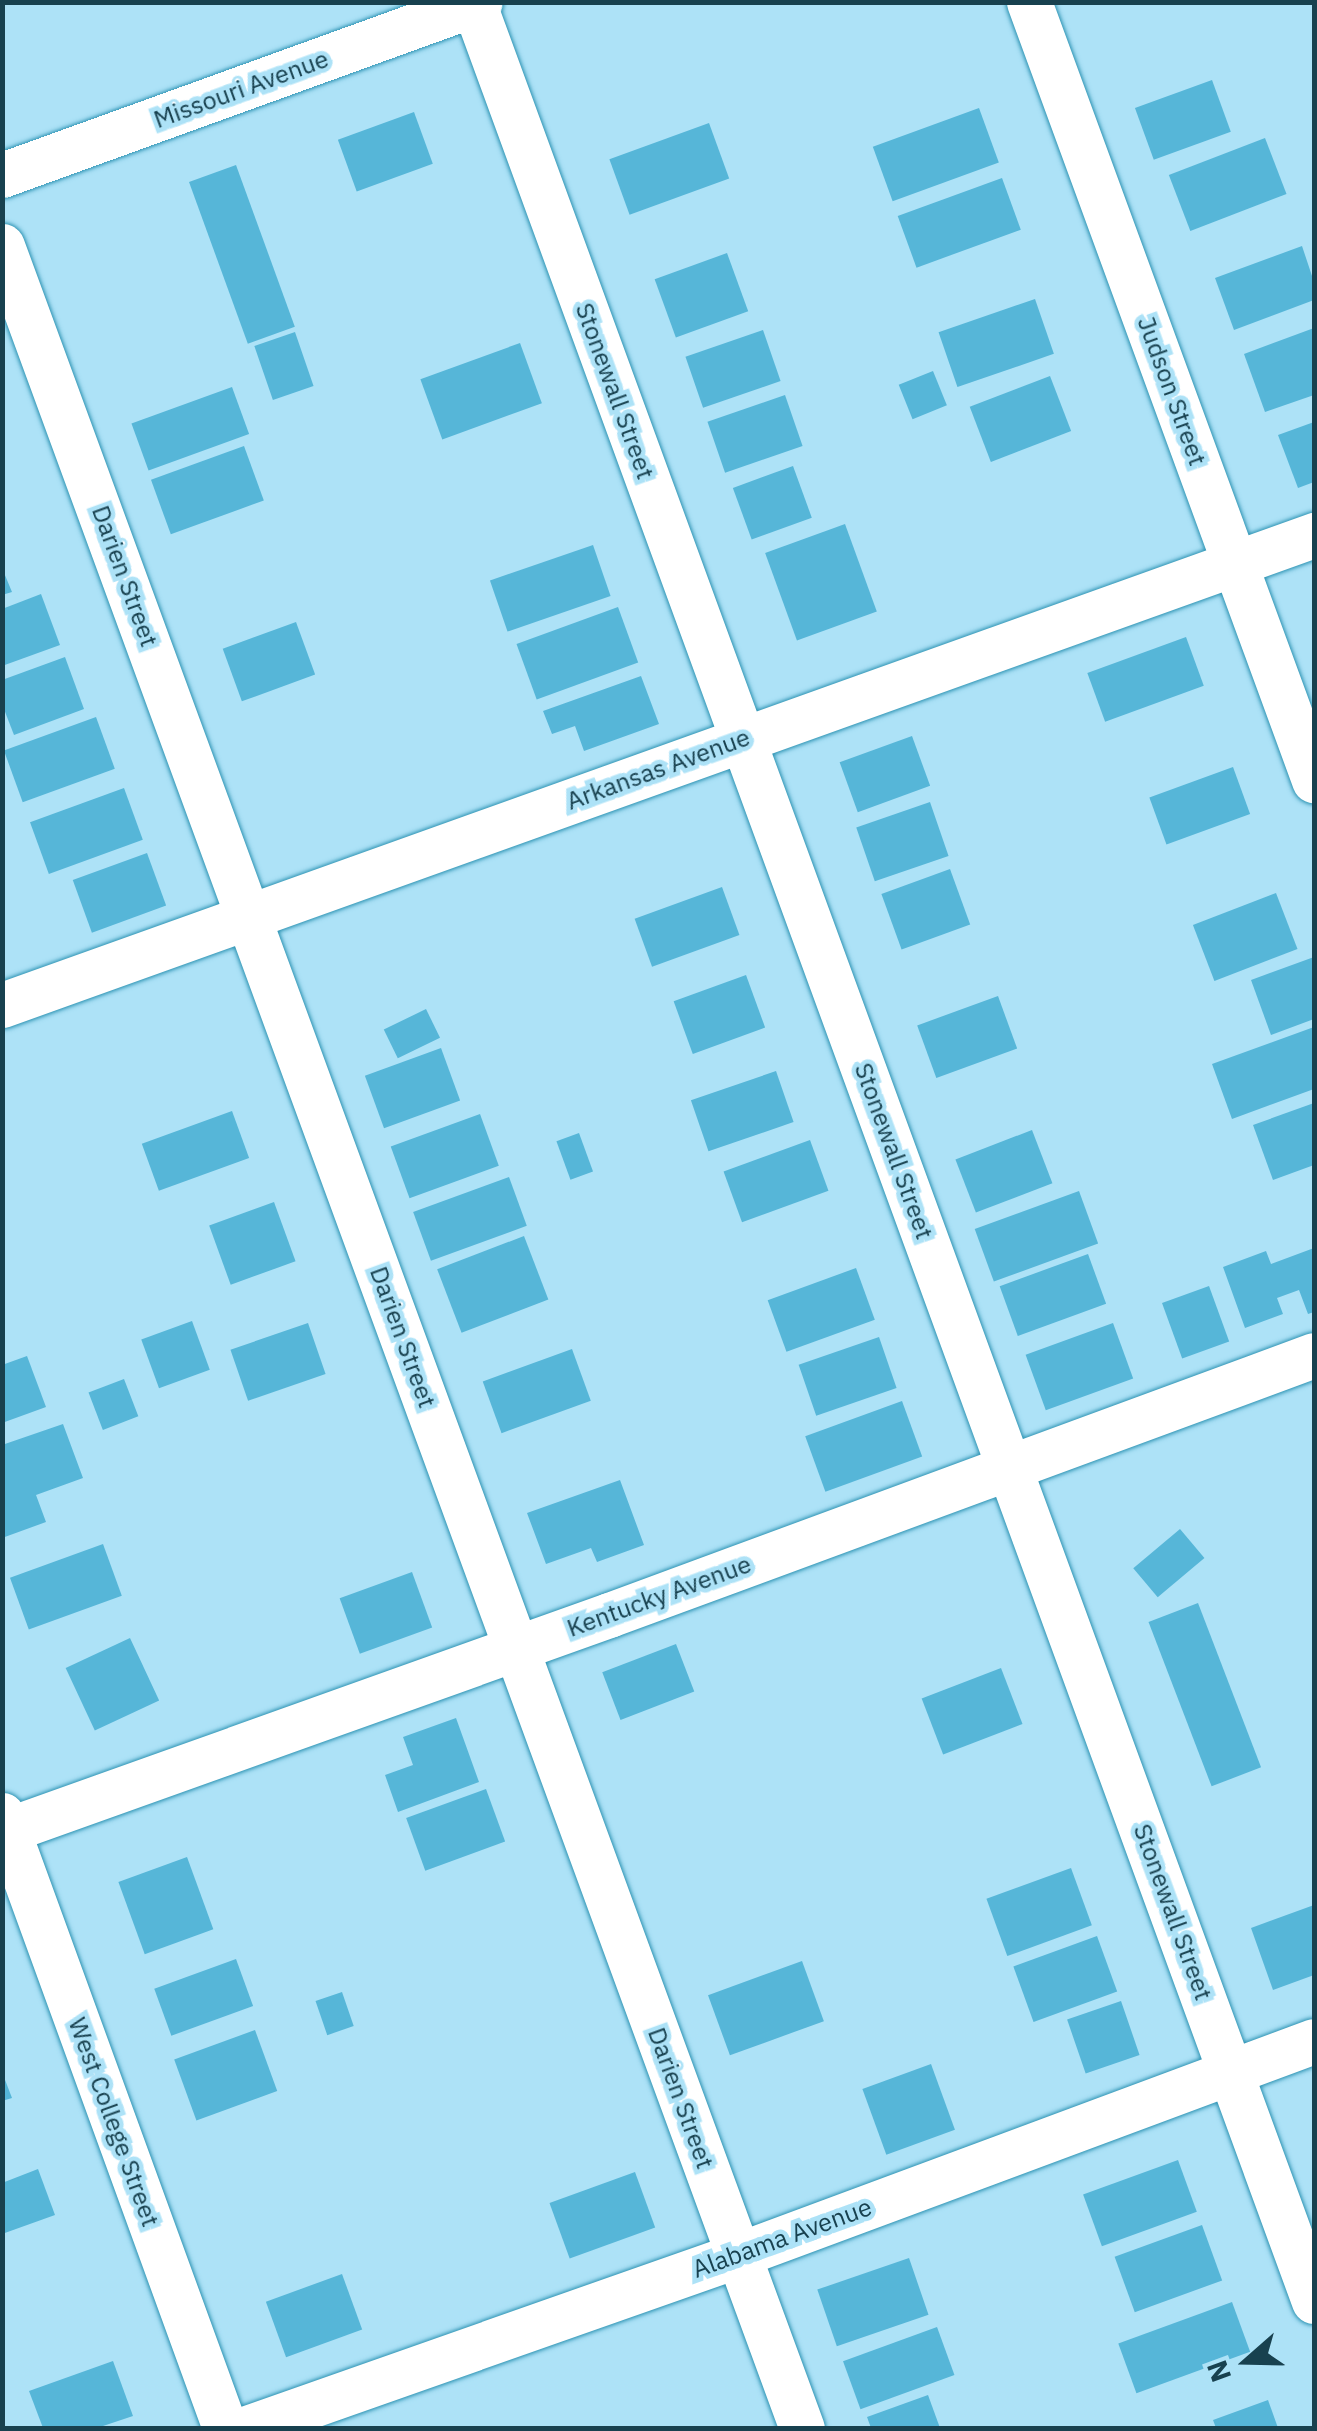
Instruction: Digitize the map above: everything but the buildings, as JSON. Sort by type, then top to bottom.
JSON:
[{"type":"street","name":"Judson Street","points":[[1029,2],[1314,780]]},
{"type":"street","name":"Missouri Avenue","points":[[2,174],[476,3]]},
{"type":"street","name":"Stonewall Street","points":[[476,3],[1314,2300]]},
{"type":"street","name":"Darien Street","points":[[2,246],[802,2428]]},
{"type":"street","name":"Arkansas Avenue","points":[[2,1006],[1314,535]]},
{"type":"street","name":"Kentucky Avenue","points":[[4,1826],[516,1647],[1314,1355]]},
{"type":"street","name":"West College Street","points":[[4,1826],[225,2428]]},
{"type":"street","name":"Alabama Avenue","points":[[247,2428],[738,2254],[1314,2040]]}]
